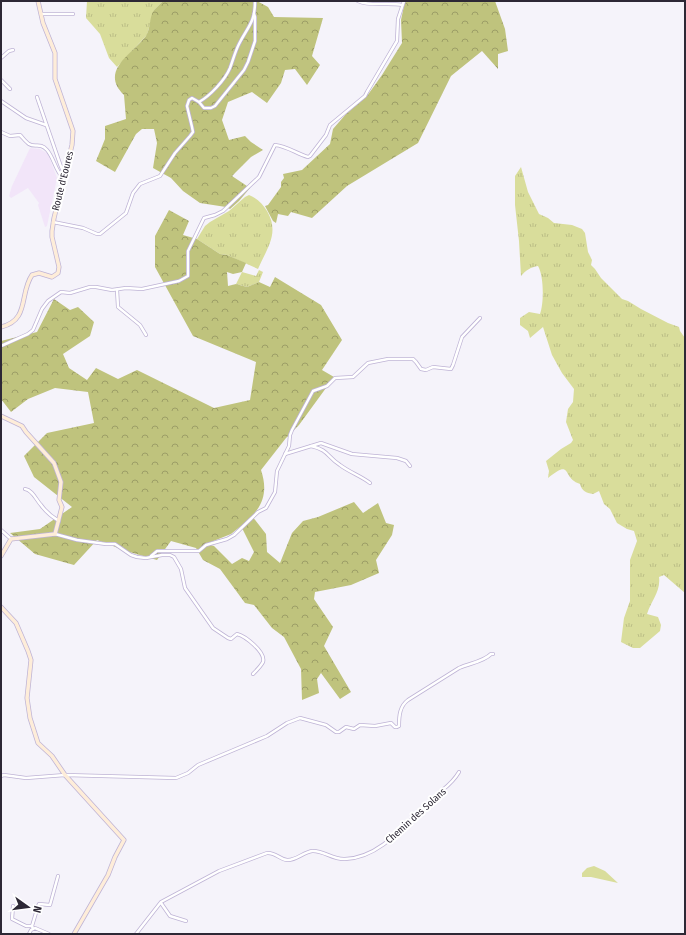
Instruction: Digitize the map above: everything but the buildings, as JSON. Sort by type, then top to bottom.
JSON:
[{"type":"street","name":"Route d'Eoures","points":[[1,327],[17,320],[32,275],[39,273],[52,277],[58,273],[60,267],[52,237],[53,222],[72,145],[73,131],[55,79],[55,53],[43,23],[38,1]]},
{"type":"street","points":[[199,102],[212,92],[228,72],[238,45],[252,22],[255,1]]},
{"type":"street","points":[[358,1],[365,4],[395,3],[402,5]]},
{"type":"street","points":[[1,346],[28,334],[33,330],[45,305],[53,296],[61,292],[70,292],[90,287],[117,290],[126,288],[142,289],[186,278],[189,272],[188,251],[203,220],[207,216],[224,211],[259,177],[276,145],[308,157],[312,154],[326,135],[330,125],[367,92],[397,41],[398,19],[404,1]]},
{"type":"street","points":[[41,14],[73,14]]},
{"type":"street","points":[[53,222],[83,228],[97,234],[103,232],[126,213],[133,193],[140,184],[160,176],[172,156],[193,131],[187,103],[192,98],[199,102],[204,108],[211,108],[244,70],[255,41],[254,14]]},
{"type":"street","points":[[1,58],[13,50]]},
{"type":"street","points":[[1,80],[10,89]]},
{"type":"street","points":[[37,97],[60,164],[62,169],[65,171]]},
{"type":"street","points":[[1,101],[26,118],[47,125]]},
{"type":"street","points":[[1,132],[10,136],[20,135],[32,146],[42,146],[47,149],[53,158],[58,173],[63,178]]},
{"type":"street","points":[[60,164],[67,166]]},
{"type":"street","points":[[117,290],[118,307],[140,325],[146,335]]},
{"type":"street","points":[[150,556],[158,551],[199,551],[206,545],[227,539],[240,531],[252,517],[266,508],[275,492],[277,471],[289,446],[292,430],[313,391],[327,386],[335,378],[353,377],[368,363],[388,359],[413,359],[420,369],[426,370],[433,367],[451,369],[462,337],[480,318]]},
{"type":"street","points":[[1,416],[22,426],[54,463],[61,485],[59,500],[62,507],[55,534]]},
{"type":"street","points":[[285,454],[321,443],[352,454],[398,458],[406,461],[410,466]]},
{"type":"street","points":[[311,446],[326,452],[340,465],[370,483]]},
{"type":"street","points":[[26,489],[31,491],[41,505],[59,521]]},
{"type":"street","points":[[1,530],[11,539],[55,534],[77,540],[115,544],[131,555],[146,558],[150,556],[170,555],[174,558],[181,569],[185,588],[213,628],[231,639],[236,634],[247,638],[258,650],[264,660],[263,664],[253,674]]},
{"type":"street","points":[[1,556],[11,539]]},
{"type":"street","points":[[1,607],[16,623],[31,660],[27,698],[30,718],[38,743],[52,756],[65,775],[124,841],[115,857],[108,875],[74,934]]},
{"type":"street","points":[[1,776],[4,775],[26,778],[65,775],[176,778],[188,773],[198,765],[267,736],[287,723],[300,718],[326,725],[336,732],[340,732],[346,727],[354,729],[360,725],[375,726],[388,722],[397,727],[399,726],[399,718],[403,704],[459,668],[486,659],[493,654]]},
{"type":"street","name":"Chemin des Solans","points":[[136,934],[161,903],[219,871],[267,853],[272,852],[286,860],[311,851],[320,852],[333,858],[345,859],[369,853],[390,839],[432,798],[449,786],[459,772]]},
{"type":"street","points":[[29,934],[33,927],[39,904],[50,905],[58,876]]},
{"type":"street","points":[[161,903],[170,916],[186,921]]},
{"type":"street","points":[[13,906],[12,919],[26,926],[33,927],[49,934]]},
{"type":"shaded area","points":[[30,148],[40,149],[48,154],[57,178],[47,226],[45,227],[38,205],[39,203],[28,188],[11,198],[9,196],[12,186]]},
{"type":"green space","points":[[87,1],[163,1],[154,10],[147,35],[117,67],[109,58],[100,34],[86,18]]},
{"type":"green space","points":[[163,1],[257,1],[268,7],[274,17],[323,18],[312,56],[320,65],[307,85],[295,69],[285,70],[281,83],[267,103],[252,92],[228,102],[222,120],[229,140],[245,136],[263,150],[251,157],[232,176],[250,188],[230,209],[200,203],[183,191],[171,178],[153,168],[157,143],[154,129],[142,129],[136,134],[115,172],[96,161],[105,139],[105,126],[126,119],[124,95],[117,86],[115,78],[116,71],[126,56],[146,36],[149,30],[152,13]]},
{"type":"green space","points":[[405,1],[495,1],[505,29],[508,51],[498,54],[498,69],[482,51],[451,76],[418,143],[347,186],[312,218],[291,212],[288,216],[278,214],[276,223],[273,221],[265,206],[268,205],[281,187],[281,182],[284,178],[283,174],[302,170],[330,144],[333,129],[346,114],[367,96],[382,75],[402,43],[401,20]]},
{"type":"green space","points":[[521,167],[528,192],[539,214],[548,218],[554,223],[572,225],[582,229],[585,233],[588,252],[592,260],[591,265],[601,278],[622,299],[668,323],[679,327],[685,338],[685,593],[664,575],[659,577],[659,587],[647,614],[658,617],[661,625],[660,631],[640,648],[633,648],[621,642],[624,618],[630,601],[630,560],[637,541],[634,531],[617,523],[610,509],[604,504],[599,491],[593,494],[588,493],[580,484],[570,478],[564,470],[556,472],[548,478],[549,471],[546,461],[573,440],[566,422],[568,409],[573,402],[574,389],[562,373],[552,355],[543,327],[530,338],[528,331],[520,325],[520,318],[529,312],[540,314],[543,297],[541,276],[538,266],[529,269],[521,276],[515,205],[515,176]]},
{"type":"green space","points":[[249,195],[264,206],[271,219],[272,226],[271,240],[258,269],[227,255],[220,254],[197,239],[205,226],[229,211]]},
{"type":"green space","points":[[169,210],[189,221],[183,235],[197,239],[220,254],[227,255],[246,263],[242,272],[233,274],[227,272],[228,286],[236,284],[247,287],[259,282],[270,287],[275,277],[321,305],[342,340],[322,370],[334,377],[299,425],[286,438],[261,470],[264,483],[264,494],[260,505],[252,516],[266,534],[267,552],[280,563],[292,533],[303,521],[318,517],[354,502],[363,513],[378,503],[386,523],[394,525],[392,535],[376,560],[379,573],[351,585],[315,592],[314,599],[333,627],[324,646],[351,692],[340,699],[321,673],[317,679],[319,693],[302,700],[301,669],[284,637],[272,628],[254,605],[245,603],[220,569],[203,560],[196,548],[171,541],[157,560],[126,551],[97,540],[74,565],[35,554],[10,533],[40,529],[72,507],[34,477],[24,456],[47,433],[94,423],[88,392],[55,388],[28,399],[11,412],[1,399],[1,341],[37,332],[54,299],[70,310],[78,307],[94,322],[90,336],[63,354],[69,368],[87,380],[96,368],[118,379],[137,370],[214,408],[250,400],[256,362],[193,336],[155,267],[155,236]],"holes":[[[241,526],[254,552],[249,561],[242,558],[232,564],[214,546],[206,544],[231,534]]]},
{"type":"green space","points":[[259,270],[263,272],[259,282],[247,287],[236,284],[242,272],[256,276]]},
{"type":"green space","points":[[594,866],[605,871],[618,883],[591,877],[582,877],[582,873],[587,868]]}]
